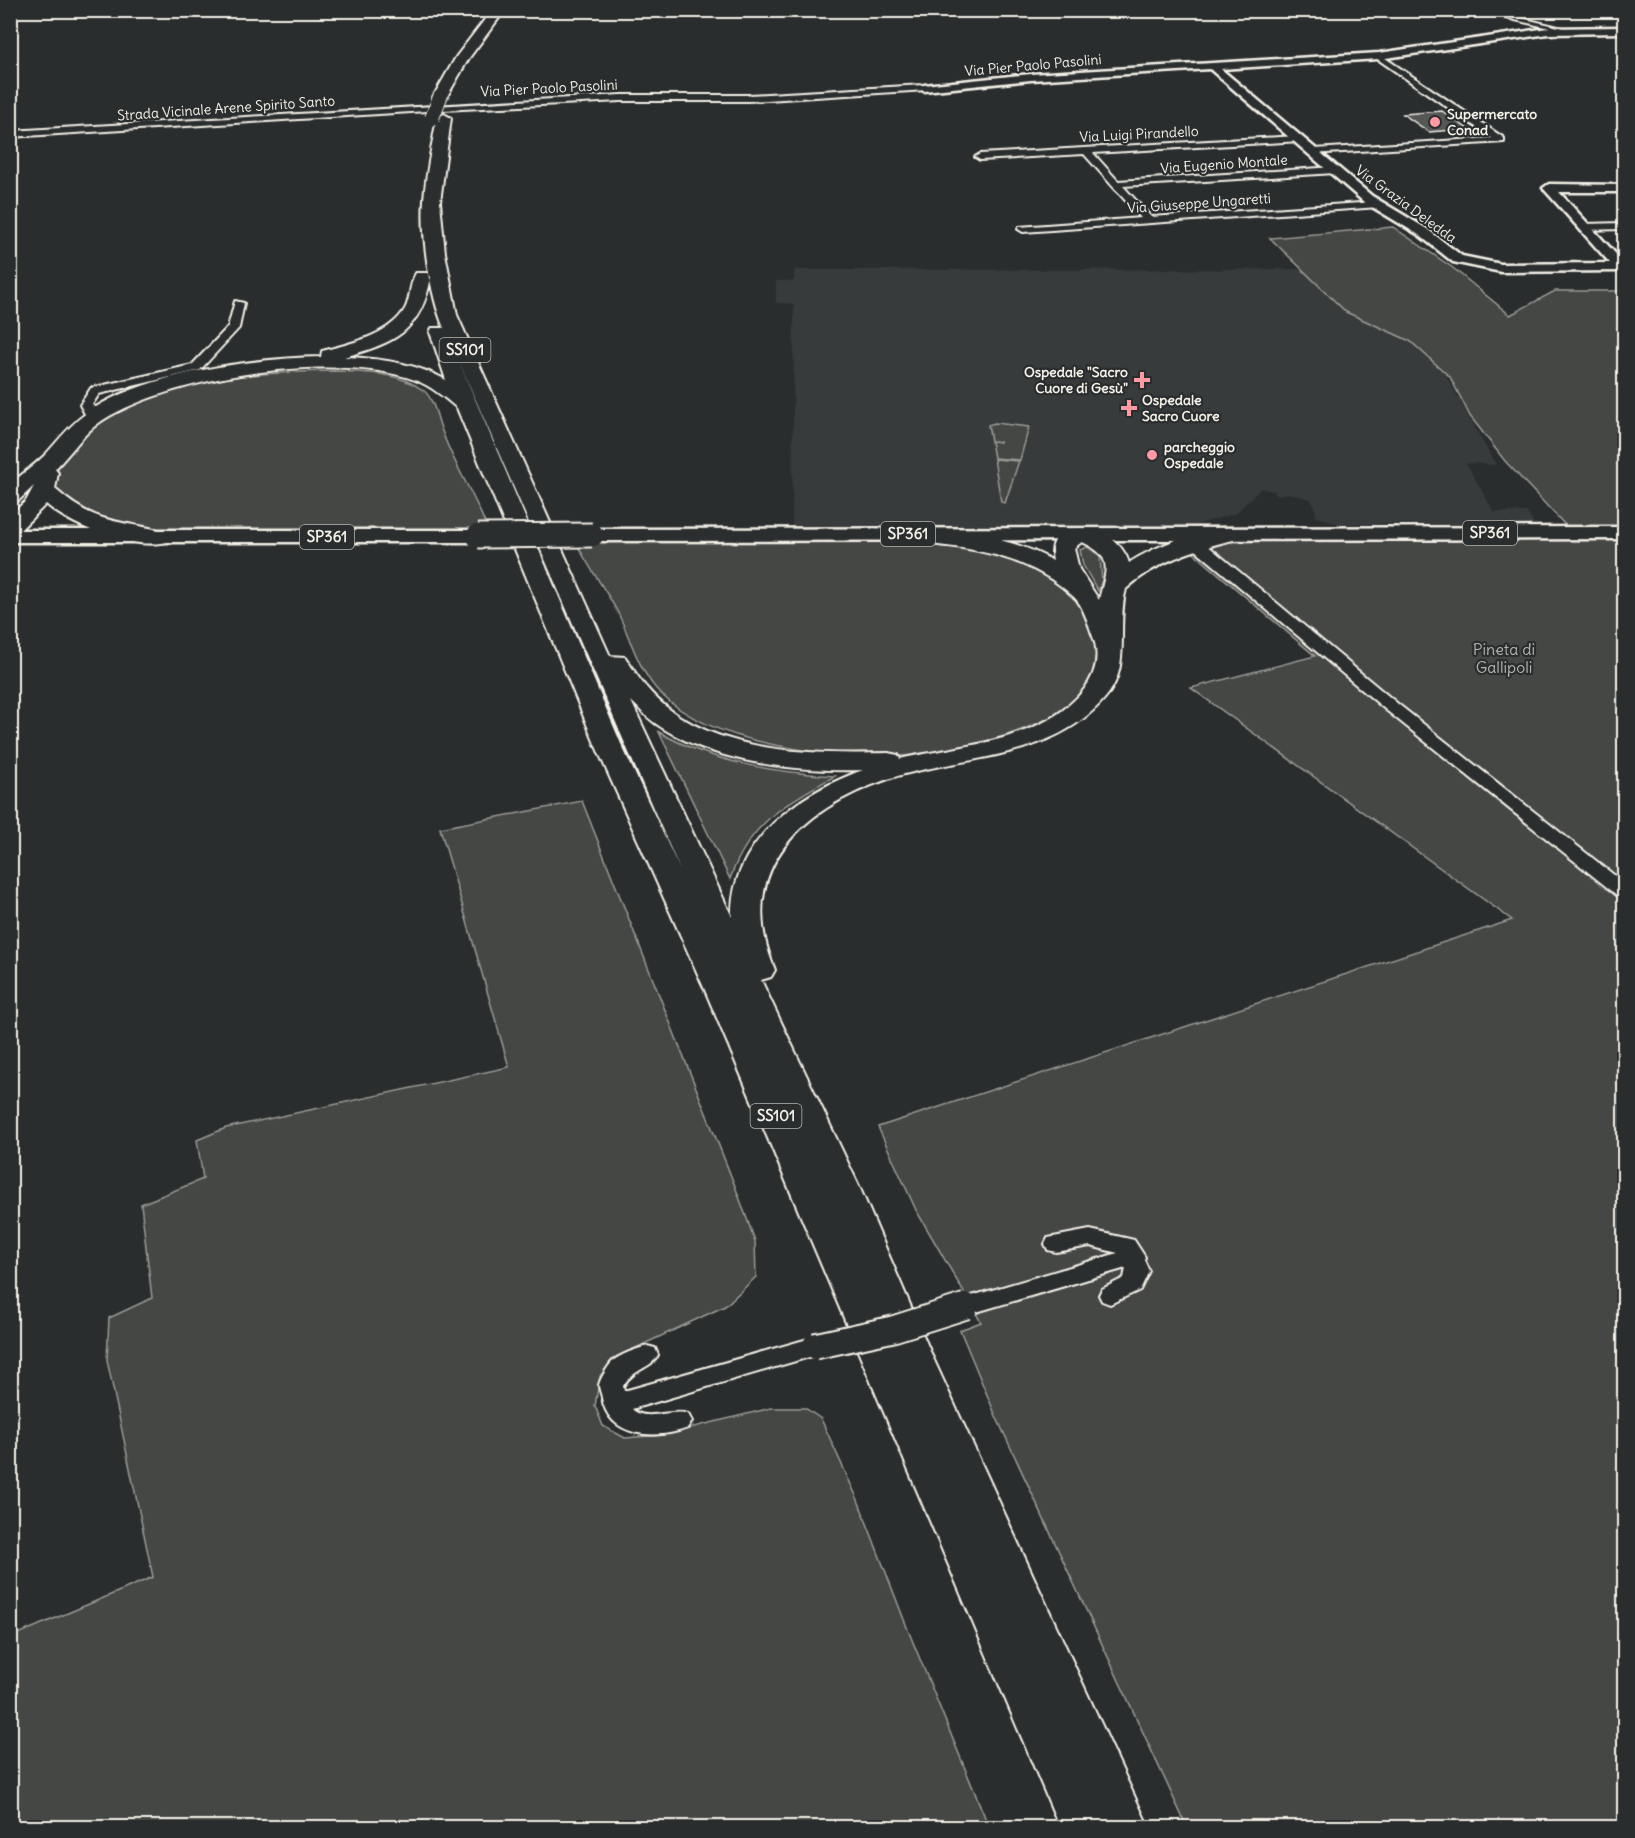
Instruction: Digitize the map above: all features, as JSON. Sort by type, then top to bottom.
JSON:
[{"type":"highway","name":"SS101","points":[[499,10],[463,57],[442,107],[419,203],[422,277],[453,374],[608,744],[721,990],[1084,1827]]},
{"type":"highway","name":"SS101","points":[[507,10],[488,34],[442,107],[432,202],[436,254],[448,315],[633,736],[841,1186],[914,1358],[1126,1827]]},
{"type":"highway","points":[[11,495],[53,459],[79,428],[123,401],[189,380],[289,365],[353,349],[393,330],[414,309],[422,277]]},
{"type":"highway","points":[[289,365],[360,363],[390,367],[420,375],[444,387],[466,405]]},
{"type":"highway","points":[[10,527],[34,506],[44,491],[46,477],[53,459]]},
{"type":"highway","points":[[44,491],[77,519],[110,530],[159,537]]},
{"type":"highway","points":[[841,1186],[812,1085],[751,950],[745,922],[745,907],[757,862],[774,838],[791,821],[823,799],[855,782],[893,769],[994,749],[1065,721],[1085,705],[1105,682],[1110,669],[1108,642],[1110,602],[1119,565],[1114,550],[1080,533],[1065,543],[1062,552],[1067,568],[1090,603],[1108,642]]},
{"type":"highway","points":[[900,534],[969,542],[1003,549],[1034,560],[1057,574],[1090,603]]},
{"type":"highway","points":[[1115,585],[1141,563],[1155,555],[1229,534]]},
{"type":"highway","points":[[560,568],[583,593],[621,672],[634,691],[667,720],[694,734],[759,753],[837,763],[898,760],[1015,741]]},
{"type":"main road","name":"SP361","points":[[10,536],[1624,533]]},
{"type":"street","points":[[1475,10],[1567,30]]},
{"type":"street","name":"Via Pier Paolo Pasolini","points":[[442,107],[621,98],[749,98],[924,88],[1031,77],[1379,56],[1567,30],[1624,30]]},
{"type":"street","points":[[1314,152],[1501,140],[1379,56]]},
{"type":"street","name":"Via Grazia Deledda","points":[[1212,66],[1376,205],[1423,232],[1447,253],[1470,264],[1502,268],[1623,267]]},
{"type":"street","name":"Strada Vicinale Arene Spirito Santo","points":[[10,134],[170,126],[442,107]]},
{"type":"street","name":"Via Luigi Pirandello","points":[[980,157],[1298,139]]},
{"type":"street","points":[[1086,151],[1148,220]]},
{"type":"street","name":"Via Eugenio Montale","points":[[1115,184],[1335,170]]},
{"type":"street","points":[[1623,267],[1549,188],[1624,188]]},
{"type":"street","name":"Via Giuseppe Ungaretti","points":[[1023,229],[1376,205]]},
{"type":"street","points":[[1584,227],[1624,226]]},
{"type":"street","points":[[97,415],[88,411],[86,405],[95,391],[196,368],[233,328],[239,303]]},
{"type":"street","points":[[1195,542],[1392,707],[1624,892]]},
{"type":"street","points":[[1056,1244],[1090,1238],[1108,1240],[1126,1246],[1134,1257],[1138,1271],[1132,1284],[1110,1295]]},
{"type":"street","points":[[614,1404],[815,1346],[893,1329],[1134,1257]]},
{"type":"street","points":[[647,1355],[622,1367],[611,1385],[614,1404],[621,1416],[634,1425],[680,1421]]},
{"type":"shaded area","name":"Ospedale Sacro Cuore","points":[[1382,269],[1398,290],[1496,465],[1466,463],[1494,512],[1527,512],[1534,524],[1339,524],[1314,516],[1317,515],[1311,499],[1287,493],[1277,495],[1274,494],[1276,492],[1261,488],[1236,513],[1196,525],[792,526],[794,304],[776,303],[776,281],[794,281],[794,270]]},
{"type":"green space","name":"Pineta di Gallipoli","points":[[1393,227],[1453,268],[1510,315],[1555,291],[1624,291],[1624,1827],[1187,1827],[995,1414],[960,1330],[981,1322],[916,1210],[878,1127],[1512,920],[1191,688],[1315,656],[1189,549],[1230,541],[1259,539],[1337,541],[1533,539],[1566,526],[1505,461],[1470,416],[1450,377],[1410,341],[1346,312],[1270,238]]},
{"type":"green space","points":[[334,371],[392,376],[413,384],[427,394],[433,403],[447,444],[488,531],[161,532],[111,526],[59,500],[56,485],[57,471],[67,452],[96,423],[125,406],[158,393],[194,383],[230,377]]},
{"type":"green space","points":[[995,423],[1029,427],[1020,460],[994,458],[988,425]]},
{"type":"green space","points":[[994,459],[1019,461],[1005,503],[1001,502]]},
{"type":"green space","points":[[902,540],[947,543],[991,551],[1013,558],[1052,578],[1088,611],[1097,642],[1098,658],[1087,689],[1066,708],[1021,730],[968,746],[918,755],[838,754],[772,744],[740,736],[710,725],[683,711],[653,685],[641,666],[618,613],[576,542]]},
{"type":"green space","points":[[1087,547],[1100,556],[1102,580],[1098,591],[1083,565],[1080,550]]},
{"type":"green space","points":[[659,732],[701,751],[744,764],[789,772],[835,776],[771,817],[748,843],[730,879]]},
{"type":"green space","points":[[582,801],[735,1186],[755,1241],[756,1277],[725,1306],[614,1358],[600,1376],[595,1406],[603,1426],[625,1438],[662,1435],[771,1408],[805,1408],[821,1419],[858,1500],[908,1630],[989,1827],[11,1828],[11,1637],[153,1577],[107,1360],[109,1318],[152,1298],[141,1204],[203,1179],[197,1140],[226,1128],[509,1067],[440,828]]},
{"type":"building","name":"Supermercato Conad","points":[[1442,111],[1468,129],[1429,132],[1403,114]]},
{"type":"place","name":"Supermercato Conad","points":[[1435,122]]},
{"type":"place","name":"Ospedale \"Sacro Cuore di Gesù\"","points":[[1142,380]]},
{"type":"place","name":"Ospedale Sacro Cuore","points":[[1129,408]]},
{"type":"place","name":"parcheggio Ospedale","points":[[1152,455]]}]
